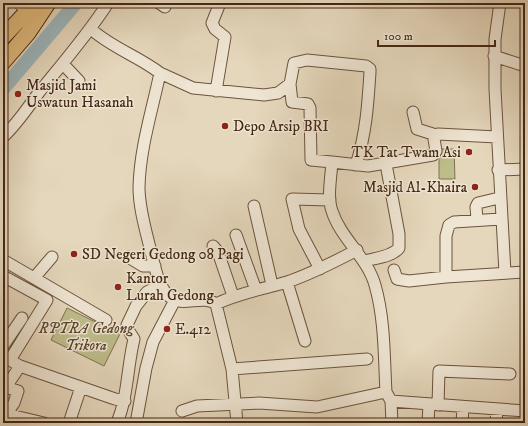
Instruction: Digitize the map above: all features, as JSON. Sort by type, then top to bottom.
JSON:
[{"type":"highway","points":[[3,62],[28,33],[38,26],[58,3]]},
{"type":"highway","points":[[28,33],[31,5]]},
{"type":"highway","points":[[5,35],[31,5]]},
{"type":"street","points":[[3,137],[16,124],[91,29],[108,3]]},
{"type":"street","points":[[216,90],[225,37],[215,29],[212,23],[220,3]]},
{"type":"street","points":[[500,3],[496,25],[494,56],[499,198],[505,273]]},
{"type":"street","points":[[91,29],[105,41],[160,73],[193,88],[264,95],[278,92],[290,84]]},
{"type":"street","points":[[494,56],[525,66]]},
{"type":"street","points":[[356,165],[366,128],[370,68],[366,66],[307,60],[294,63],[290,84],[292,102],[308,104],[310,108],[311,160],[356,165],[386,164],[435,154],[434,139],[436,135]]},
{"type":"street","points":[[62,64],[79,81]]},
{"type":"street","points":[[160,73],[145,136],[139,188],[140,206],[155,266],[162,285],[169,296],[175,300],[207,300],[216,304],[233,296],[287,282],[320,269],[357,250]]},
{"type":"street","points":[[413,112],[417,129],[436,135],[449,134],[497,137]]},
{"type":"street","points":[[332,162],[330,200],[332,210],[336,221],[365,261],[375,284],[382,320],[388,397],[392,423]]},
{"type":"street","points":[[365,261],[388,255],[395,252],[399,248],[399,234],[386,164]]},
{"type":"street","points":[[498,170],[525,169]]},
{"type":"street","points":[[477,220],[476,207],[478,203],[499,198]]},
{"type":"street","points":[[320,269],[299,229],[292,199],[330,200]]},
{"type":"street","points":[[254,206],[272,286]]},
{"type":"street","points":[[446,277],[447,229],[454,222],[501,219]]},
{"type":"street","points":[[236,235],[256,290]]},
{"type":"street","points":[[213,246],[218,252],[233,296]]},
{"type":"street","points":[[34,278],[52,257]]},
{"type":"street","points":[[128,257],[143,266],[155,266]]},
{"type":"street","points":[[3,260],[106,320]]},
{"type":"street","points":[[394,270],[395,276],[401,281],[409,282],[446,277],[525,272]]},
{"type":"street","points":[[3,276],[47,300],[11,361],[8,388],[18,391],[14,402],[4,416],[44,423]]},
{"type":"street","points":[[287,282],[305,341]]},
{"type":"street","points":[[118,423],[125,401],[128,366],[134,339],[127,325],[136,306],[147,292],[162,285]]},
{"type":"street","points":[[136,423],[146,368],[153,342],[175,300]]},
{"type":"street","points":[[216,304],[232,369],[237,423]]},
{"type":"street","points":[[3,346],[22,318]]},
{"type":"street","points":[[232,369],[367,359]]},
{"type":"street","points":[[11,361],[81,387],[125,401]]},
{"type":"street","points":[[428,423],[434,405],[439,371],[510,374]]},
{"type":"street","points":[[68,423],[81,387]]},
{"type":"street","points":[[182,411],[197,406],[259,403],[317,407],[388,397],[434,405],[525,411]]},
{"type":"street","points":[[462,423],[463,407]]},
{"type":"street","points":[[496,423],[497,410]]},
{"type":"green space","points":[[439,149],[454,149],[455,179],[439,179]]},
{"type":"green space","name":"RPTRA Gedong Trikora","points":[[67,308],[120,334],[104,366],[51,340]]},
{"type":"waterway","points":[[3,89],[76,3]]},
{"type":"place","name":"Masjid Jami Uswatun Hasanah","points":[[18,94]]},
{"type":"place","name":"Depo Arsip BRI","points":[[225,126]]},
{"type":"place","name":"TK Tat Twam Asi","points":[[469,152]]},
{"type":"place","name":"Masjid Al-Khaira","points":[[475,187]]},
{"type":"place","name":"SD Negeri Gedong 08 Pagi","points":[[74,254]]},
{"type":"place","name":"Kantor Lurah Gedong","points":[[118,287]]},
{"type":"place","name":"E.412","points":[[167,329]]}]
